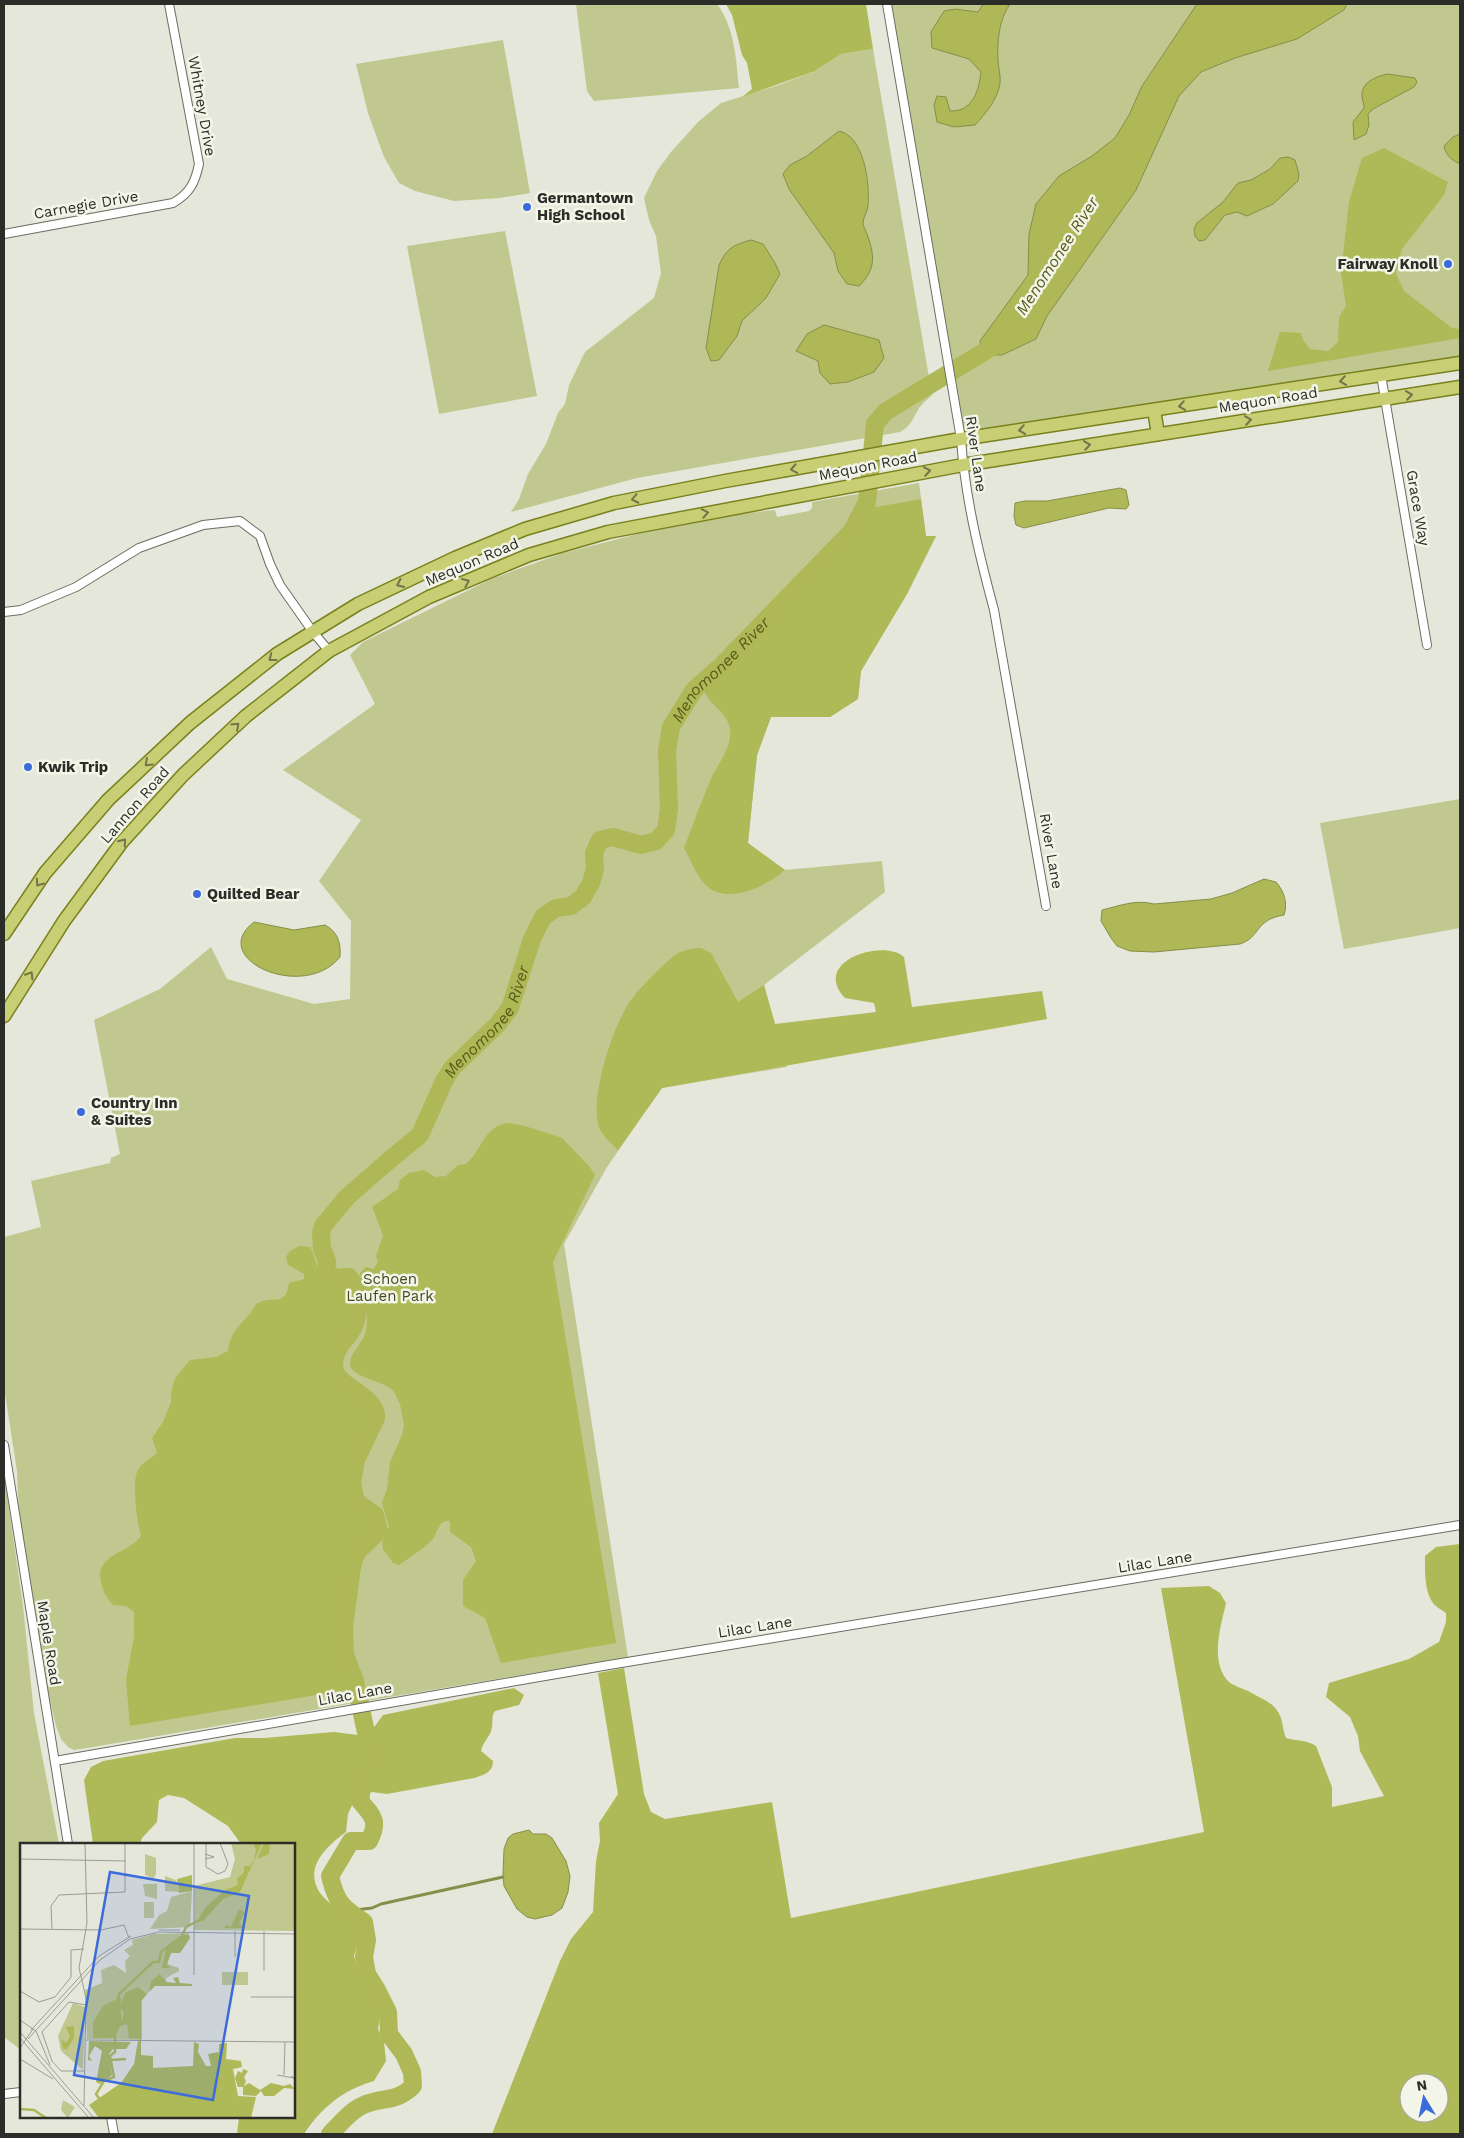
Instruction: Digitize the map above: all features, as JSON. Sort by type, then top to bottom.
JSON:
[{"type":"main road","name":"Mequon Road","points":[[313,632],[358,604],[455,558],[525,529],[614,504],[961,439],[1460,363]]},
{"type":"main road","name":"Mequon Road","points":[[328,651],[429,597],[529,555],[608,532],[963,464],[1460,387]]},
{"type":"main road","points":[[1154,410],[1158,434]]},
{"type":"main road","name":"Lannon Road","points":[[4,934],[46,874],[108,800],[190,723],[277,654],[313,632]]},
{"type":"main road","name":"Lannon Road","points":[[4,1016],[64,921],[122,842],[182,775],[246,716],[328,651]]},
{"type":"street","name":"Whitney Drive","points":[[170,4],[199,164],[195,183],[185,196],[173,203]]},
{"type":"street","name":"River Lane","points":[[886,4],[961,439],[963,464],[982,568],[994,610],[1046,906]]},
{"type":"street","name":"Carnegie Drive","points":[[4,234],[173,203]]},
{"type":"street","name":"Grace Way","points":[[1381,376],[1427,646]]},
{"type":"street","points":[[4,612],[22,610],[76,587],[139,548],[203,525],[240,521],[260,536],[280,585],[328,651]]},
{"type":"street","name":"Maple Road","points":[[4,1446],[68,1843]]},
{"type":"street","name":"Lilac Lane","points":[[55,1761],[374,1704],[1460,1525]]},
{"type":"street","points":[[4,2094],[20,2092]]},
{"type":"street","points":[[111,2118],[114,2134]]},
{"type":"green space","points":[[576,4],[717,4],[728,23],[731,33],[739,88],[594,101],[587,91]]},
{"type":"green space","points":[[726,4],[866,4],[873,49],[841,54],[815,71],[742,97],[752,89],[747,63],[742,55],[732,15]]},
{"type":"green space","points":[[887,4],[1460,4],[1460,357],[961,439]]},
{"type":"green space","points":[[503,40],[530,193],[500,198],[454,201],[415,191],[399,183],[384,157],[368,113],[356,64]]},
{"type":"green space","points":[[873,49],[932,395],[921,406],[909,425],[900,432],[637,478],[511,512],[519,499],[528,474],[546,444],[558,413],[565,404],[569,385],[585,352],[654,298],[661,273],[656,236],[649,220],[644,198],[657,171],[671,152],[698,122],[721,103],[779,85],[815,71],[841,54]]},
{"type":"green space","points":[[1384,148],[1448,182],[1444,195],[1402,249],[1396,274],[1404,291],[1452,328],[1460,329],[1460,338],[1268,371],[1280,332],[1301,333],[1303,340],[1310,349],[1328,351],[1338,342],[1339,317],[1346,306],[1341,273],[1349,202],[1362,158]]},
{"type":"green space","points":[[505,231],[537,396],[439,414],[407,246]]},
{"type":"green space","name":"Schoen Laufen Park","points":[[919,483],[926,536],[936,536],[907,594],[861,671],[858,699],[830,717],[771,717],[757,755],[748,843],[785,870],[882,861],[885,892],[764,985],[787,1067],[662,1088],[607,1167],[564,1244],[628,1657],[81,1749],[74,1750],[68,1747],[61,1739],[56,1726],[47,1688],[19,1516],[17,1471],[4,1387],[4,1237],[41,1227],[31,1181],[110,1163],[111,1158],[120,1154],[94,1020],[160,989],[211,947],[227,979],[314,1004],[350,999],[351,921],[319,881],[361,820],[283,770],[375,704],[350,655],[363,642],[491,579],[563,553],[642,533],[746,513],[775,510],[777,517],[809,511],[812,508],[812,502]]},
{"type":"green space","points":[[921,499],[926,536],[936,536],[907,594],[861,671],[858,699],[830,717],[771,717],[757,755],[748,843],[785,870],[760,887],[749,891],[728,894],[709,888],[698,875],[684,848],[712,776],[727,748],[730,736],[727,719],[705,693],[709,683],[717,673],[746,652],[767,624],[788,610],[818,574],[860,530],[867,519],[870,508]]},
{"type":"green space","points":[[1460,799],[1460,928],[1344,949],[1320,823]]},
{"type":"green space","points":[[701,948],[711,953],[738,1002],[764,985],[775,1024],[876,1012],[874,1003],[845,998],[837,985],[837,973],[843,964],[854,956],[881,950],[894,952],[904,957],[912,1007],[1042,991],[1047,1019],[662,1088],[618,1150],[607,1140],[599,1127],[597,1097],[605,1059],[619,1022],[634,996],[668,961],[678,953]]},
{"type":"green space","name":"Schoen Laufen Park","points":[[509,1123],[562,1138],[589,1166],[595,1175],[553,1262],[616,1643],[501,1663],[485,1618],[463,1606],[463,1580],[476,1561],[471,1547],[450,1532],[450,1521],[443,1522],[432,1540],[399,1565],[393,1563],[383,1549],[382,1543],[389,1527],[382,1503],[387,1489],[390,1462],[402,1435],[404,1425],[400,1404],[393,1390],[355,1372],[350,1365],[350,1361],[365,1334],[367,1320],[360,1273],[366,1267],[373,1269],[378,1262],[376,1256],[383,1235],[372,1207],[398,1189],[400,1180],[409,1173],[424,1170],[435,1177],[446,1176],[458,1165],[466,1164],[494,1128]]},
{"type":"green space","points":[[299,1246],[310,1247],[321,1274],[325,1277],[332,1281],[349,1283],[352,1317],[346,1330],[332,1348],[327,1361],[327,1368],[335,1383],[364,1405],[372,1419],[358,1438],[350,1456],[347,1486],[350,1503],[354,1509],[369,1517],[374,1521],[375,1525],[371,1532],[356,1540],[349,1549],[343,1590],[337,1613],[339,1651],[342,1664],[353,1689],[130,1726],[126,1679],[134,1637],[134,1612],[126,1606],[113,1605],[103,1589],[100,1573],[103,1565],[108,1560],[136,1542],[141,1536],[136,1504],[135,1486],[137,1472],[140,1466],[157,1453],[152,1438],[163,1422],[171,1402],[175,1378],[190,1360],[216,1357],[228,1351],[233,1333],[257,1304],[282,1298],[285,1296],[289,1283],[304,1279],[304,1274],[288,1265],[286,1257],[290,1251]]},
{"type":"green space","points":[[4,1473],[23,1606],[34,1713],[59,1843],[20,1843],[20,2049],[4,2037]]},
{"type":"green space","points":[[1460,1544],[1460,2134],[492,2134],[560,1961],[571,1939],[593,1912],[596,1861],[600,1841],[599,1823],[618,1794],[598,1673],[624,1668],[644,1794],[651,1812],[665,1819],[772,1802],[791,1918],[1204,1832],[1161,1588],[1209,1586],[1220,1593],[1226,1603],[1218,1644],[1219,1664],[1223,1674],[1229,1682],[1267,1701],[1273,1706],[1280,1716],[1286,1738],[1316,1746],[1332,1787],[1332,1807],[1384,1796],[1360,1751],[1358,1736],[1350,1717],[1326,1697],[1329,1683],[1409,1659],[1439,1642],[1446,1622],[1446,1613],[1434,1604],[1428,1593],[1425,1556],[1436,1547]]},
{"type":"green space","points":[[514,1688],[524,1695],[519,1705],[495,1711],[491,1730],[481,1751],[493,1761],[489,1771],[474,1778],[387,1794],[372,1792],[355,1799],[348,1814],[346,1832],[325,1851],[316,1866],[314,1874],[315,1883],[320,1893],[350,1918],[361,1934],[354,1956],[359,1973],[367,1982],[381,2010],[378,2029],[384,2042],[386,2061],[374,2081],[353,2089],[334,2101],[318,2116],[304,2134],[237,2134],[239,2118],[295,2118],[295,1843],[240,1843],[228,1826],[184,1798],[168,1795],[159,1800],[157,1822],[142,1838],[140,1843],[93,1843],[84,1780],[91,1767],[103,1761],[235,1738],[264,1738],[334,1732],[358,1735],[372,1730],[383,1715]]},
{"type":"water","points":[[983,4],[1010,4],[1003,17],[998,38],[1000,80],[997,95],[975,125],[954,127],[937,122],[934,105],[937,96],[946,97],[950,111],[964,108],[976,93],[981,72],[969,59],[932,48],[931,32],[944,11],[955,9],[978,12]]},
{"type":"water","points":[[1197,4],[1347,4],[1344,10],[1297,39],[1235,58],[1201,72],[1179,96],[1136,190],[1047,316],[1036,339],[1002,355],[982,355],[980,341],[1028,275],[1029,234],[1036,204],[1059,176],[1092,156],[1115,138],[1129,115],[1142,86]]},
{"type":"water","points":[[1388,74],[1415,78],[1417,82],[1414,87],[1373,109],[1368,114],[1369,125],[1366,134],[1354,140],[1353,122],[1364,108],[1362,91],[1364,87],[1370,80]]},
{"type":"water","points":[[839,131],[848,135],[860,151],[868,185],[868,207],[863,226],[872,249],[872,262],[869,274],[859,286],[847,284],[838,271],[834,253],[789,189],[783,174],[790,165],[807,156]]},
{"type":"water","points":[[1460,134],[1460,164],[1449,157],[1444,146],[1453,137]]},
{"type":"water","points":[[1288,157],[1295,160],[1299,174],[1298,181],[1273,204],[1247,216],[1237,212],[1225,215],[1205,240],[1199,241],[1195,236],[1194,229],[1197,223],[1223,202],[1238,183],[1251,180],[1270,169],[1280,158]]},
{"type":"water","points":[[751,240],[763,244],[780,274],[766,298],[742,321],[737,336],[719,360],[711,361],[706,348],[719,265],[731,248]]},
{"type":"water","points":[[824,325],[879,340],[884,358],[874,372],[848,382],[830,384],[820,373],[818,361],[796,351],[807,334]]},
{"type":"water","points":[[1120,488],[1126,490],[1129,505],[1126,509],[1109,508],[1024,528],[1016,525],[1014,516],[1015,503],[1047,501]]},
{"type":"water","points":[[1264,879],[1276,882],[1281,889],[1285,897],[1284,915],[1267,921],[1252,937],[1240,944],[1154,952],[1130,951],[1117,946],[1101,921],[1102,910],[1141,902],[1154,904],[1211,899],[1232,893]]},
{"type":"water","points":[[254,922],[294,930],[325,925],[338,938],[340,957],[324,970],[305,976],[284,975],[266,970],[251,961],[242,949],[242,936]]},
{"type":"water","points":[[529,1830],[533,1834],[546,1834],[552,1838],[566,1861],[570,1876],[568,1892],[562,1908],[552,1915],[535,1919],[527,1917],[517,1909],[504,1886],[503,1875],[504,1849],[508,1838],[513,1834]]},
{"type":"waterway","name":"Menomonee River","points":[[330,2134],[361,2106],[402,2095],[413,2086],[412,2072],[404,2054],[389,2034],[388,2012],[367,1974],[364,1957],[367,1940],[364,1922],[350,1913],[341,1904],[330,1876],[351,1841],[369,1841],[374,1829],[372,1816],[360,1801],[371,1756],[355,1681],[345,1655],[344,1626],[355,1557],[358,1551],[379,1531],[375,1515],[359,1504],[355,1498],[352,1483],[356,1460],[376,1418],[375,1410],[363,1396],[340,1379],[335,1372],[334,1364],[339,1347],[353,1329],[356,1321],[356,1298],[349,1277],[337,1278],[326,1273],[327,1261],[322,1248],[321,1233],[323,1226],[347,1197],[420,1135],[444,1081],[452,1068],[497,1025],[510,1008],[532,939],[543,917],[556,908],[571,906],[583,897],[591,883],[595,869],[594,853],[600,840],[613,837],[641,845],[656,841],[666,830],[669,809],[667,750],[671,727],[694,690],[721,666],[852,531],[867,502],[875,424],[885,412],[992,347],[999,339]]},
{"type":"waterway","points":[[347,1911],[372,1908],[381,1904],[503,1877]]},
{"type":"place","name":"Germantown High School","points":[[527,207]]},
{"type":"place","name":"Fairway Knoll","points":[[1448,264]]},
{"type":"place","name":"Kwik Trip","points":[[28,767]]},
{"type":"place","name":"Quilted Bear","points":[[197,894]]},
{"type":"place","name":"Country Inn & Suites","points":[[81,1112]]}]
